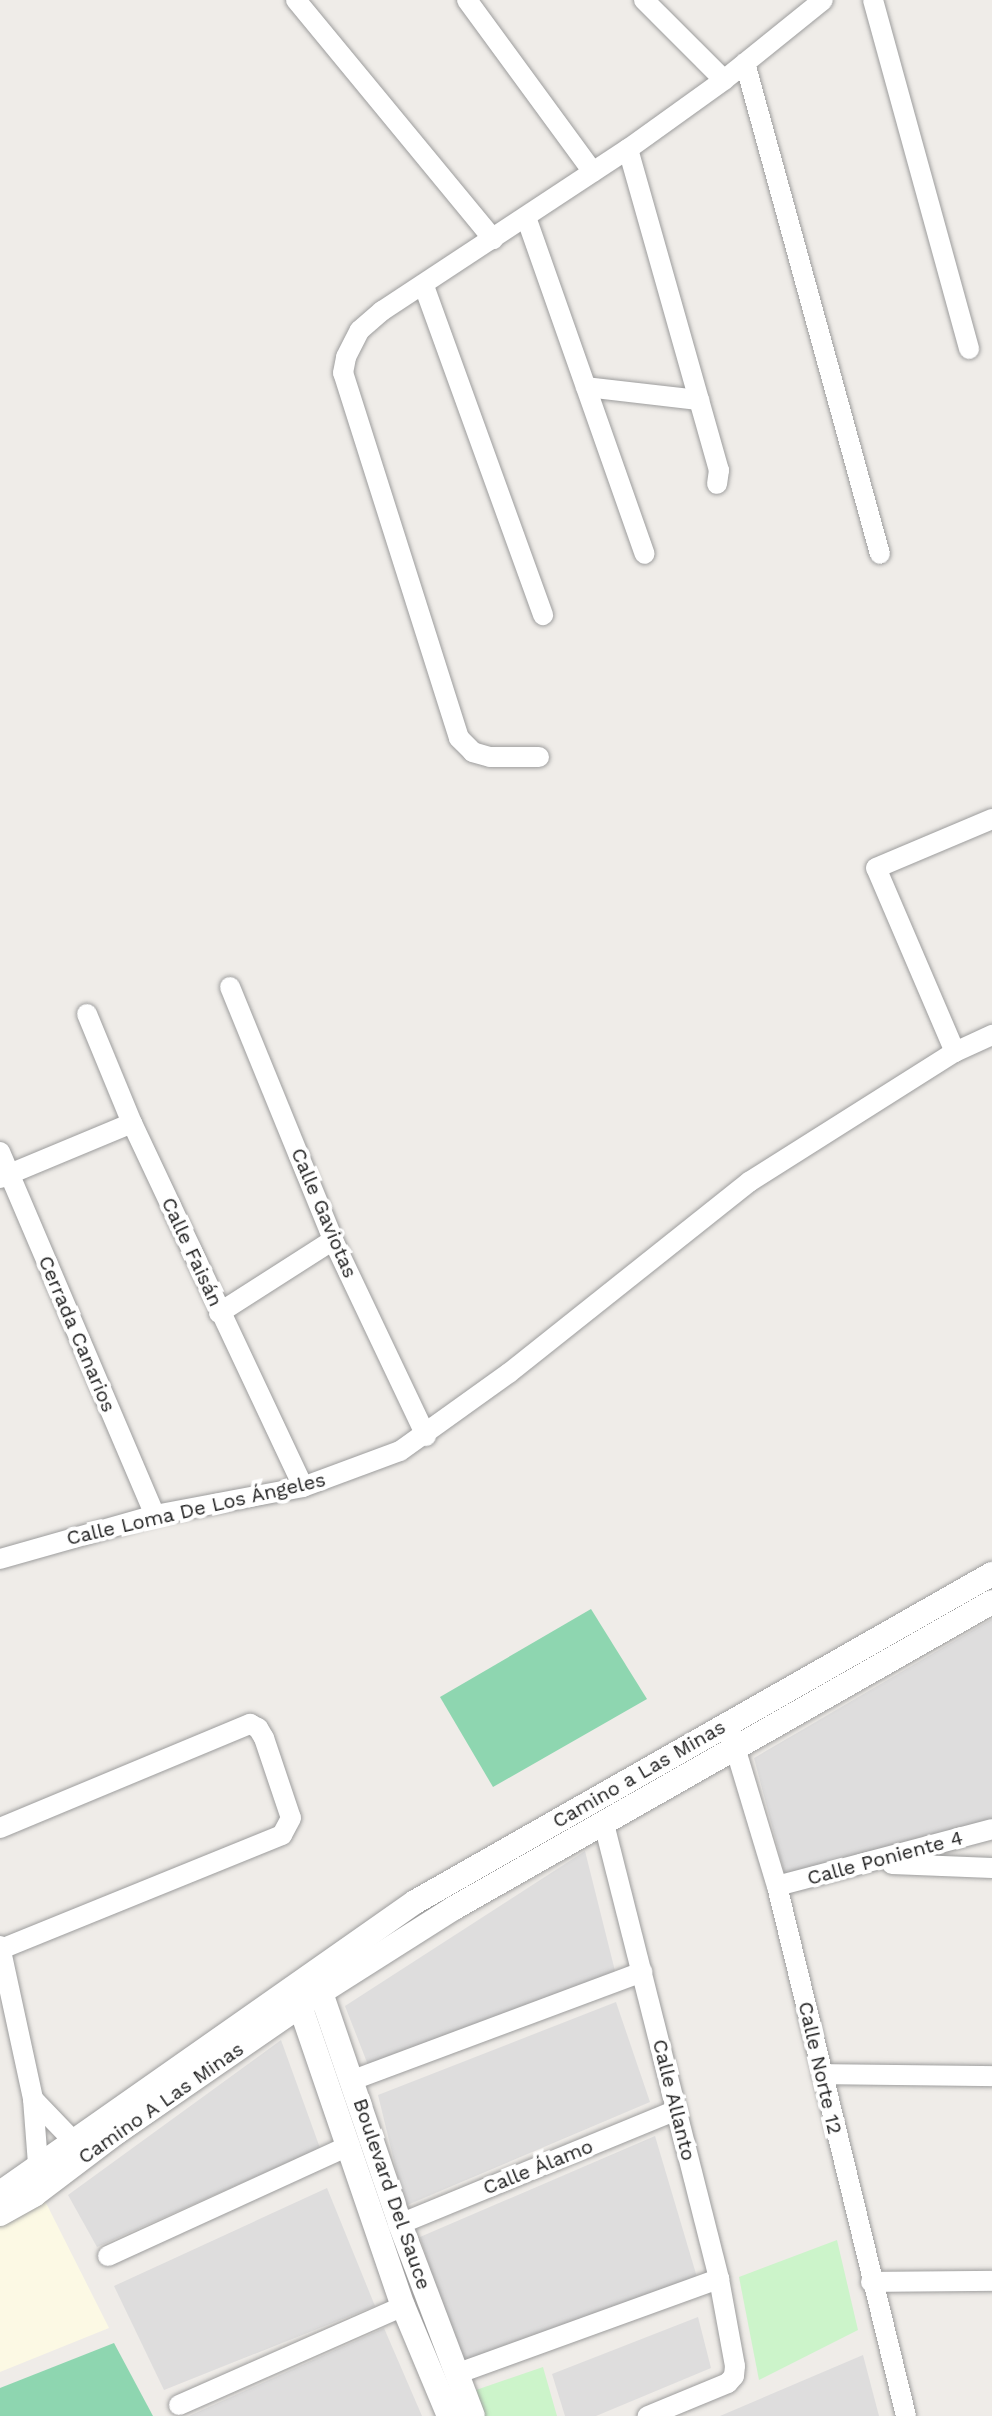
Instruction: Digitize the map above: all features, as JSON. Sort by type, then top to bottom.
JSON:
[{"type":"street","points":[[296,0],[493,239]]},
{"type":"street","points":[[467,0],[593,172]]},
{"type":"street","points":[[644,0],[724,80]]},
{"type":"street","points":[[873,0],[969,349]]},
{"type":"street","points":[[539,757],[490,757],[473,752],[459,738],[343,373],[346,357],[360,330],[382,311],[628,149],[724,80],[813,3]]},
{"type":"street","points":[[745,63],[880,554]]},
{"type":"street","points":[[628,149],[719,470],[717,484]]},
{"type":"street","points":[[526,217],[645,554]]},
{"type":"street","points":[[424,286],[543,615]]},
{"type":"street","points":[[586,387],[699,400]]},
{"type":"street","points":[[955,1052],[876,868],[992,819]]},
{"type":"street","name":"Calle Gaviotas","points":[[230,987],[333,1240],[426,1436]]},
{"type":"street","name":"Calle Faisán","points":[[87,1014],[132,1123],[303,1487]]},
{"type":"street","name":"Calle Loma De Los Ángeles","points":[[0,1559],[155,1515],[303,1487],[372,1464],[426,1436],[749,1182],[955,1052],[992,1035]]},
{"type":"street","points":[[5,1176],[132,1123]]},
{"type":"street","name":"Cerrada Canarios","points":[[0,1152],[5,1176],[155,1515]]},
{"type":"street","points":[[219,1313],[333,1240]]},
{"type":"street","name":"Camino a Las Minas","points":[[307,1988],[447,1883],[992,1574]]},
{"type":"street","name":"Camino a Las Minas","points":[[307,1988],[737,1750],[992,1602]]},
{"type":"street","name":"Calle Norte 12","points":[[727,1723],[777,1886],[905,2416]]},
{"type":"street","points":[[0,1828],[250,1724],[258,1728],[264,1738],[291,1818],[282,1835],[0,1948],[33,2099],[40,2179]]},
{"type":"street","name":"Calle Allanto","points":[[604,1824],[719,2279],[735,2366],[734,2376],[728,2383],[648,2416]]},
{"type":"street","name":"Calle Poniente 4","points":[[777,1886],[873,1864],[992,1829]]},
{"type":"street","points":[[873,1864],[992,1868]]},
{"type":"street","points":[[353,2080],[642,1972]]},
{"type":"street","name":"Boulevard Del Sauce","points":[[307,1988],[353,2080],[400,2224],[473,2416]]},
{"type":"street","name":"Boulevard Del Sauce","points":[[307,1988],[350,2145],[403,2306],[449,2416]]},
{"type":"street","name":"Camino A Las Minas","points":[[0,2214],[80,2147],[307,1988]]},
{"type":"street","points":[[822,2074],[992,2076]]},
{"type":"street","points":[[33,2099],[80,2147]]},
{"type":"street","name":"Calle Álamo","points":[[400,2224],[676,2110]]},
{"type":"street","points":[[108,2256],[350,2145]]},
{"type":"street","name":"Camino A Las Minas","points":[[0,2193],[40,2179]]},
{"type":"street","points":[[456,2374],[719,2279]]},
{"type":"street","points":[[871,2282],[992,2281]]},
{"type":"street","points":[[179,2405],[403,2306]]},
{"type":"shaded area","points":[[992,1619],[992,1820],[785,1875],[754,1758]]},
{"type":"shaded area","points":[[585,1851],[616,1975],[368,2065],[345,2006]]},
{"type":"shaded area","points":[[616,2002],[650,2102],[405,2206],[378,2095]]},
{"type":"shaded area","points":[[281,2040],[320,2148],[97,2247],[68,2195]]},
{"type":"shaded area","points":[[655,2136],[699,2284],[460,2364],[420,2237]]},
{"type":"shaded area","points":[[327,2188],[375,2306],[164,2390],[114,2286]]},
{"type":"shaded area","points":[[43,2197],[109,2328],[0,2372],[0,2219]]},
{"type":"shaded area","points":[[698,2317],[711,2368],[596,2416],[565,2416],[552,2374]]},
{"type":"shaded area","points":[[384,2328],[422,2416],[189,2416]]},
{"type":"shaded area","points":[[863,2355],[879,2416],[720,2416]]},
{"type":"green space","points":[[591,1609],[647,1699],[493,1787],[440,1697]]},
{"type":"green space","points":[[837,2240],[858,2330],[759,2380],[739,2277]]},
{"type":"green space","points":[[114,2343],[153,2416],[0,2416],[0,2388]]},
{"type":"green space","points":[[543,2367],[557,2416],[483,2416],[476,2390]]}]
